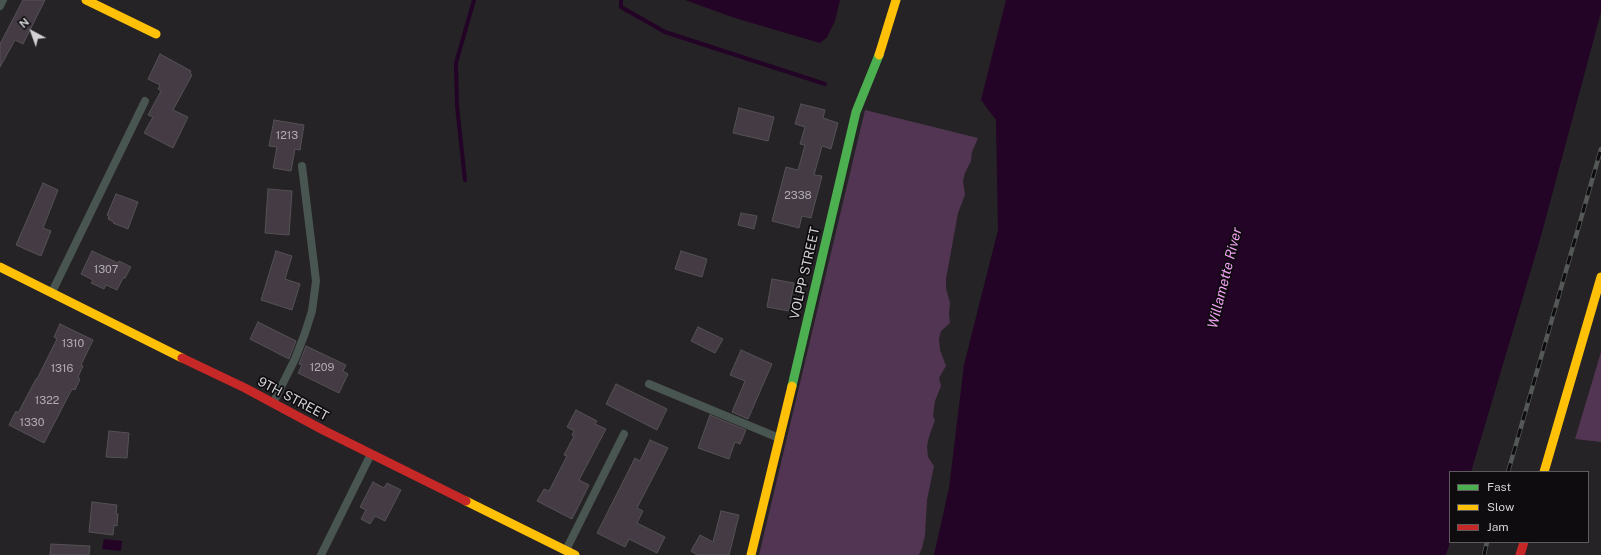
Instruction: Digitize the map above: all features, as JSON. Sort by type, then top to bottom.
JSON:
[{"type":"main road","points":[[86,0],[156,34]]},
{"type":"main road","name":"VOLPP STREET","points":[[751,555],[780,439],[856,112],[874,71],[888,30],[896,0]]},
{"type":"main road","name":"9TH STREET","points":[[0,267],[574,555]]},
{"type":"main road","points":[[1544,471],[1601,277]]},
{"type":"main road","points":[[1520,555],[1524,543]]},
{"type":"lane","points":[[0,6],[3,0]]},
{"type":"lane","points":[[51,293],[145,101]]},
{"type":"lane","points":[[273,403],[295,359],[305,333],[313,303],[315,275],[302,166]]},
{"type":"lane","points":[[649,384],[780,439]]},
{"type":"lane","points":[[566,550],[624,434]]},
{"type":"lane","points":[[320,555],[371,453]]},
{"type":"shaded area","points":[[865,110],[978,138],[963,181],[965,195],[958,213],[946,279],[946,288],[950,303],[950,323],[941,331],[939,339],[940,350],[946,366],[939,378],[941,386],[935,401],[933,416],[935,420],[927,446],[928,457],[934,466],[927,500],[925,535],[922,548],[919,555],[759,555]]},
{"type":"shaded area","points":[[1601,352],[1601,442],[1575,439]]},
{"type":"water","points":[[685,0],[840,0],[835,21],[827,37],[820,43],[735,18]]},
{"type":"water","name":"Willamette River","points":[[1006,0],[1601,0],[1601,12],[1541,236],[1471,471],[1449,471],[1450,543],[1446,555],[934,555],[949,488],[964,365],[998,230],[996,120],[981,100]]},
{"type":"water","points":[[104,539],[122,541],[121,551],[102,549]]},
{"type":"building","points":[[23,0],[45,0],[23,44],[15,40],[0,67],[0,44]]},
{"type":"building","points":[[160,54],[191,71],[190,73],[192,75],[173,110],[188,117],[173,148],[144,133],[153,117],[148,115],[161,91],[158,89],[160,85],[148,79]]},
{"type":"building","points":[[801,104],[825,110],[823,118],[838,123],[831,149],[822,146],[814,175],[822,176],[811,218],[802,216],[799,228],[772,221],[786,167],[798,170],[805,145],[800,144],[805,127],[795,124]]},
{"type":"building","points":[[739,108],[774,117],[768,141],[733,133]]},
{"type":"building","points":[[274,120],[304,125],[300,150],[295,149],[291,171],[273,168],[277,147],[269,146]]},
{"type":"building","points":[[43,183],[58,190],[43,228],[51,231],[41,256],[16,245]]},
{"type":"building","points":[[268,189],[292,191],[289,235],[265,233]]},
{"type":"building","points":[[116,194],[138,202],[128,229],[113,223],[114,222],[108,219],[109,216],[107,215]]},
{"type":"building","points":[[741,213],[757,216],[754,229],[738,225]]},
{"type":"building","points":[[92,251],[118,263],[119,261],[131,267],[117,290],[106,285],[104,289],[91,283],[93,280],[81,274]]},
{"type":"building","points":[[276,251],[292,256],[285,279],[300,284],[292,310],[261,300]]},
{"type":"building","points":[[681,251],[707,259],[702,277],[675,269]]},
{"type":"building","points":[[772,279],[794,283],[789,311],[767,307]]},
{"type":"building","points":[[258,322],[296,341],[289,359],[250,339]]},
{"type":"building","points":[[60,324],[93,340],[81,365],[83,366],[78,377],[80,379],[75,390],[72,389],[44,443],[9,425],[16,411],[18,413],[37,379],[57,339],[54,337]]},
{"type":"building","points":[[698,327],[723,339],[715,353],[691,341]]},
{"type":"building","points":[[306,346],[346,365],[343,371],[348,374],[339,393],[298,373],[302,365],[299,364]]},
{"type":"building","points":[[741,350],[772,364],[748,419],[732,412],[745,381],[730,375]]},
{"type":"building","points":[[616,384],[667,409],[657,430],[606,404]]},
{"type":"building","points":[[576,410],[597,421],[595,424],[606,429],[579,480],[589,485],[572,519],[537,501],[544,489],[549,491],[567,456],[564,455],[574,436],[572,435],[574,431],[567,427]]},
{"type":"building","points":[[710,415],[746,430],[740,444],[735,442],[729,459],[698,448]]},
{"type":"building","points":[[109,431],[129,433],[127,458],[106,457]]},
{"type":"building","points":[[650,440],[668,448],[637,508],[643,511],[637,523],[665,537],[657,553],[629,539],[625,547],[597,533],[635,458],[640,461]]},
{"type":"building","points":[[373,482],[384,488],[387,483],[401,490],[385,521],[375,516],[370,524],[361,519],[366,510],[360,507]]},
{"type":"building","points":[[92,502],[117,505],[117,526],[114,525],[113,535],[89,532]]},
{"type":"building","points":[[721,511],[739,515],[729,555],[697,555],[691,551],[700,535],[713,542]]},
{"type":"building","points":[[51,544],[90,546],[89,555],[50,555]]},
{"type":"waterway","points":[[465,180],[457,106],[456,63],[474,0]]},
{"type":"waterway","points":[[621,0],[621,7],[665,32],[825,84]]},
{"type":"railway","points":[[1508,471],[1601,149]]},
{"type":"railway","points":[[1484,555],[1487,543]]},
{"type":"traffic: fast","points":[[792,386],[856,112],[879,55]]},
{"type":"traffic: slow","points":[[86,0],[156,34]]},
{"type":"traffic: slow","points":[[879,55],[896,0]]},
{"type":"traffic: slow","points":[[0,267],[182,358]]},
{"type":"traffic: slow","points":[[1544,471],[1601,277]]},
{"type":"traffic: slow","points":[[751,555],[792,386]]},
{"type":"traffic: slow","points":[[466,501],[575,555]]},
{"type":"traffic: jam","points":[[182,358],[245,388],[325,431],[466,501]]},
{"type":"traffic: jam","points":[[1520,555],[1524,543]]}]
